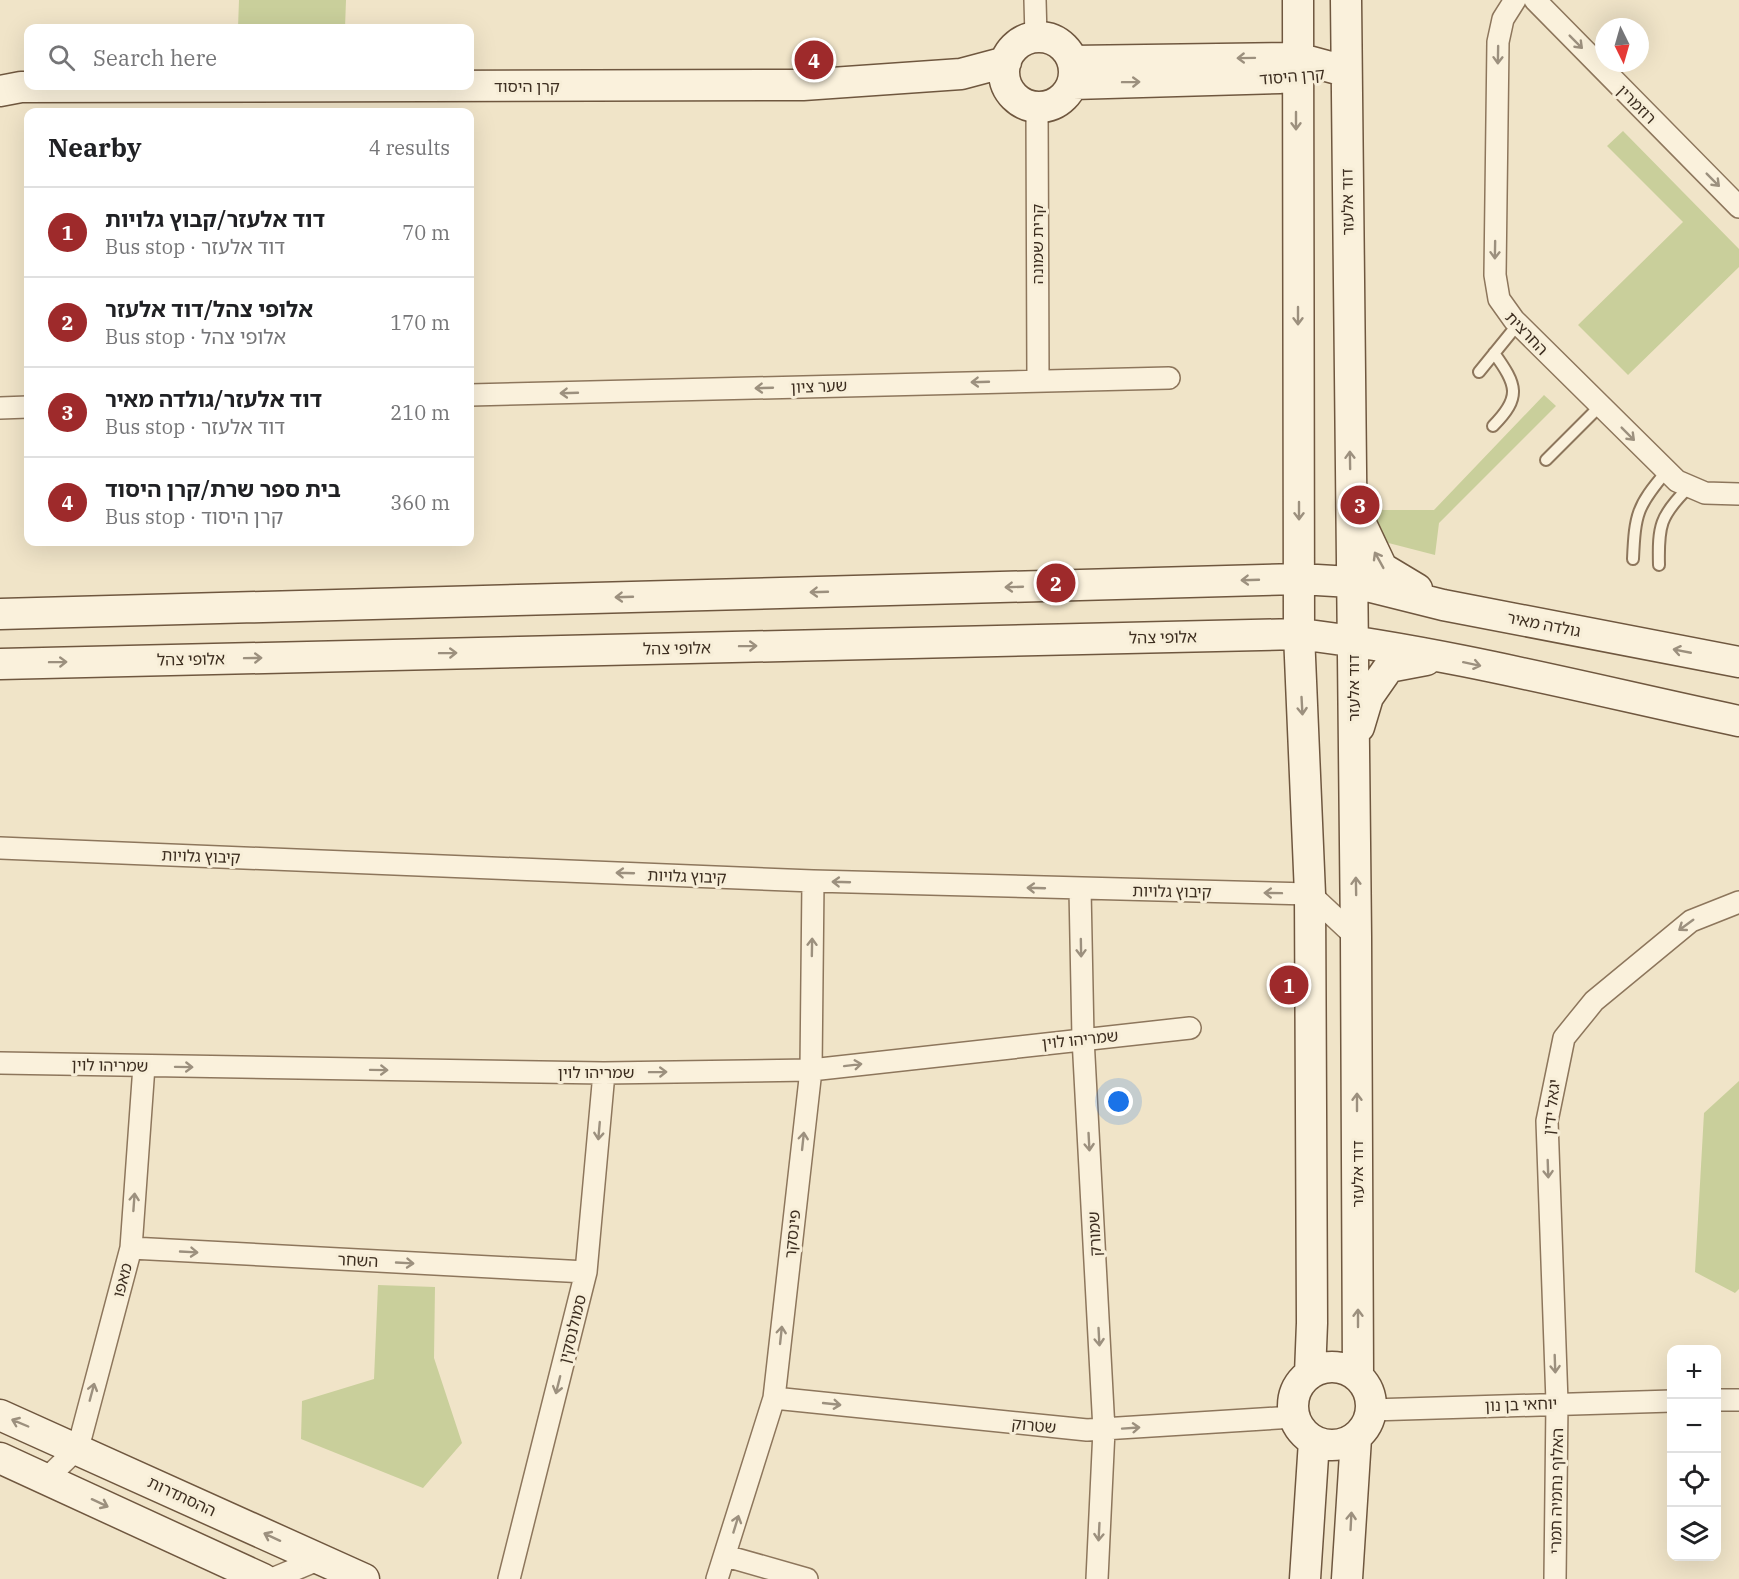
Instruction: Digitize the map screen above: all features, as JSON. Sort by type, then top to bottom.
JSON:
[{"type":"street","points":[[1035,0],[1036,37]]},
{"type":"street","points":[[1298,0],[1296,68],[1299,634],[1310,894],[1312,1323],[1310,1374]]},
{"type":"street","name":"דוד אלעזר","points":[[1346,0],[1356,937],[1358,1377],[1366,1386],[1371,1410]]},
{"type":"street","name":"החרצית","points":[[1515,0],[1503,19],[1498,42],[1495,275],[1502,304],[1518,324],[1666,472],[1688,488],[1711,494],[1739,494]]},
{"type":"street","name":"רוזמרין","points":[[1535,0],[1739,207]]},
{"type":"street","points":[[1036,37],[1059,43],[1073,72],[1059,102],[1037,108],[1018,100],[1006,73],[1017,45],[1036,37]]},
{"type":"street","name":"קרן היסוד","points":[[1073,72],[1296,68],[1345,71]]},
{"type":"street","name":"קרן היסוד","points":[[474,86],[803,85],[1006,73]]},
{"type":"street","name":"קרן היסוד","points":[[7,87],[24,87]]},
{"type":"street","name":"קרית שמונה","points":[[1037,108],[1038,380]]},
{"type":"street","name":"שער ציון","points":[[474,395],[1169,378]]},
{"type":"street","points":[[0,408],[24,407]]},
{"type":"street","points":[[1351,501],[1382,568],[1443,605]]},
{"type":"street","points":[[0,614],[1300,579],[1351,582]]},
{"type":"street","name":"גולדה מאיר","points":[[1351,582],[1443,605],[1739,662]]},
{"type":"street","name":"אלופי צהל","points":[[0,664],[1299,634],[1353,641]]},
{"type":"street","points":[[1353,641],[1443,657],[1739,721]]},
{"type":"street","points":[[1354,744],[1368,697],[1389,667],[1443,657]]},
{"type":"street","name":"קיבוץ גלויות","points":[[0,848],[813,881],[1310,894]]},
{"type":"street","name":"פינסקר","points":[[717,1579],[774,1398],[811,1070],[813,881]]},
{"type":"street","name":"שמורק","points":[[1080,889],[1083,1038],[1104,1430],[1097,1579]]},
{"type":"street","points":[[1310,894],[1356,937]]},
{"type":"street","name":"יגאל ידין","points":[[1557,1402],[1547,1122],[1564,1038],[1594,1001],[1691,921],[1739,902]]},
{"type":"street","name":"שמריהו לוין","points":[[0,1063],[604,1073],[811,1070],[1083,1038],[1190,1028]]},
{"type":"street","name":"מאפו","points":[[78,1448],[131,1248],[144,1066]]},
{"type":"street","name":"סמולנסקין","points":[[509,1579],[586,1272],[604,1073]]},
{"type":"street","name":"השחר","points":[[131,1248],[586,1272]]},
{"type":"street","points":[[1358,1377],[1335,1367],[1310,1374],[1295,1392],[1294,1417],[1298,1427],[1314,1441],[1335,1446],[1356,1438],[1364,1430],[1371,1410]]},
{"type":"street","name":"שטרוק","points":[[774,1398],[1104,1430],[1294,1417]]},
{"type":"street","points":[[1721,1400],[1739,1400]]},
{"type":"street","name":"יוחאי בן נון","points":[[1371,1410],[1557,1402],[1667,1401]]},
{"type":"street","name":"האלוף נחמיה תמרי","points":[[1555,1579],[1557,1402]]},
{"type":"street","name":"ההסתדרות","points":[[0,1415],[78,1448],[364,1579]]},
{"type":"street","points":[[1347,1579],[1356,1438]]},
{"type":"street","points":[[1305,1579],[1314,1441]]},
{"type":"street","points":[[47,1478],[78,1448]]},
{"type":"street","points":[[0,1458],[262,1579]]},
{"type":"street","points":[[726,1556],[807,1579]]},
{"type":"street","points":[[272,1579],[321,1559]]},
{"type":"lane","points":[[1479,372],[1518,324]]},
{"type":"lane","points":[[1493,426],[1508,411],[1514,393],[1511,378],[1494,353]]},
{"type":"lane","points":[[1546,460],[1600,406]]},
{"type":"lane","points":[[1634,559],[1634,524],[1638,509],[1666,472]]},
{"type":"lane","points":[[1659,565],[1659,532],[1669,506],[1688,488]]},
{"type":"green space","points":[[239,0],[346,0],[345,24],[238,24]]},
{"type":"green space","points":[[1623,131],[1739,249],[1739,267],[1628,375],[1578,325],[1683,222],[1607,146]]},
{"type":"green space","points":[[1544,395],[1556,406],[1439,523],[1435,555],[1373,539],[1358,510],[1434,510]]},
{"type":"green space","points":[[1739,1081],[1739,1289],[1735,1293],[1695,1272],[1704,1113]]},
{"type":"green space","points":[[378,1285],[435,1287],[434,1358],[462,1443],[423,1488],[301,1439],[302,1401],[374,1379]]},
{"type":"place","name":"בית ספר שרת/קרן היסוד","points":[[814,60]]},
{"type":"place","name":"דוד אלעזר/גולדה מאיר","points":[[1360,505]]},
{"type":"place","name":"אלופי צהל/דוד אלעזר","points":[[1056,583]]},
{"type":"place","name":"דוד אלעזר/קבוץ גלויות","points":[[1289,985]]}]
